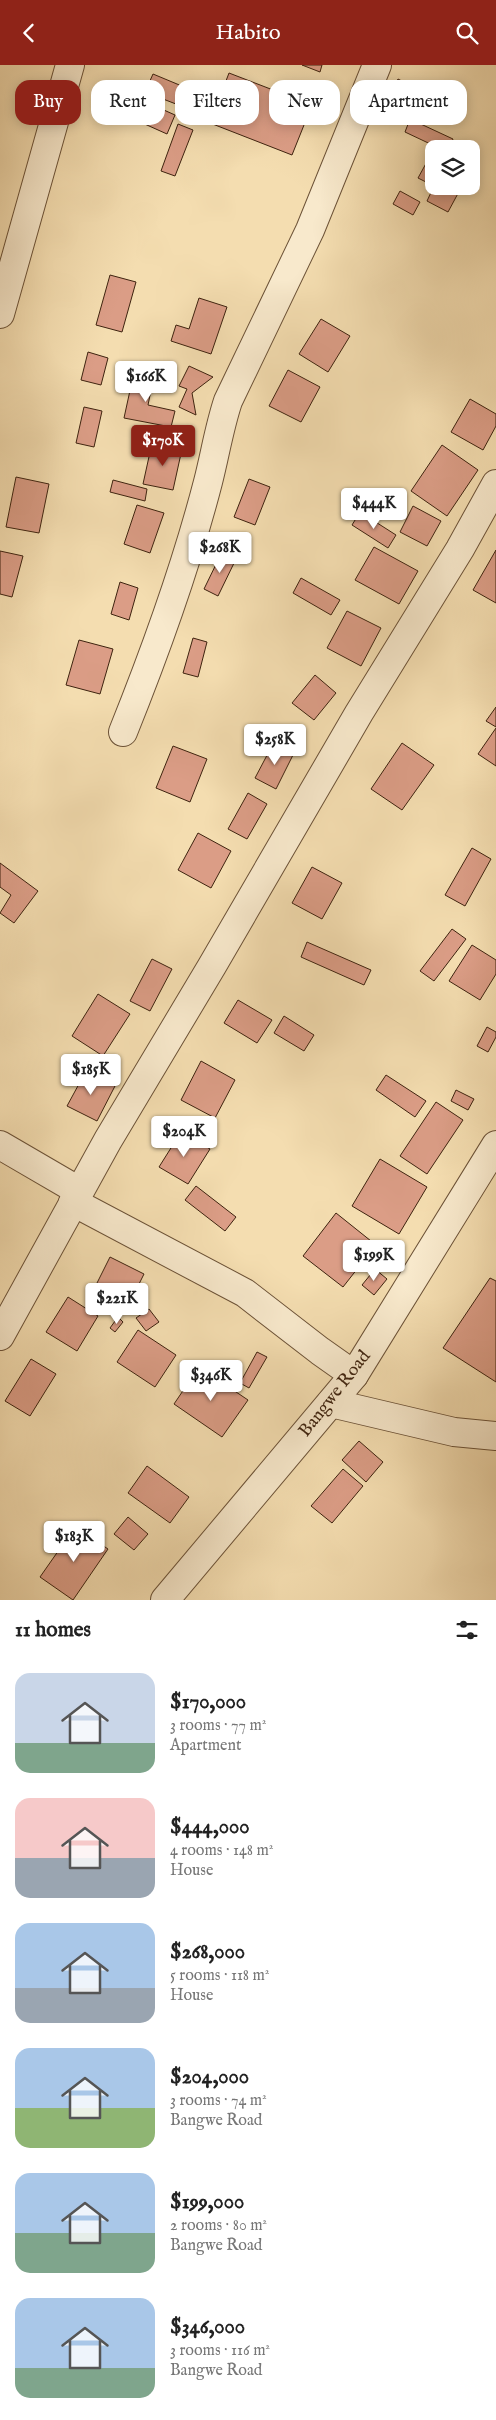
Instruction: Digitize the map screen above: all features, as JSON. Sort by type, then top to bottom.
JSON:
[{"type":"street","points":[[0,314],[70,65]]},
{"type":"street","points":[[123,732],[176,590],[208,482],[219,428],[228,401],[310,230],[377,65]]},
{"type":"street","points":[[0,1335],[76,1196],[359,713],[460,549],[496,484]]},
{"type":"street","points":[[0,1145],[76,1196],[245,1293],[354,1375]]},
{"type":"street","name":"Bangwe Road","points":[[165,1600],[354,1375],[496,1145]]},
{"type":"street","points":[[331,1403],[454,1432],[496,1436]]},
{"type":"building","points":[[302,65],[322,65],[320,72]]},
{"type":"building","points":[[229,73],[247,80],[226,80]]},
{"type":"building","points":[[153,74],[175,83],[175,104],[165,100],[165,80],[150,80]]},
{"type":"building","points":[[259,85],[269,88],[269,125],[304,125],[292,155],[215,125],[259,125]]},
{"type":"building","points":[[165,111],[175,115],[167,134],[147,125],[165,125]]},
{"type":"building","points":[[178,125],[193,130],[175,176],[161,171]]},
{"type":"building","points":[[408,125],[423,125],[453,139],[425,141],[405,132]]},
{"type":"building","points":[[425,165],[425,182],[418,178]]},
{"type":"building","points":[[400,191],[420,202],[413,215],[393,204]]},
{"type":"building","points":[[430,195],[457,195],[448,212],[427,201]]},
{"type":"building","points":[[110,275],[136,282],[122,332],[96,325]]},
{"type":"building","points":[[199,298],[227,307],[211,354],[171,341],[176,325],[189,329]]},
{"type":"building","points":[[321,319],[350,336],[328,372],[299,354]]},
{"type":"building","points":[[88,352],[108,358],[101,385],[81,380]]},
{"type":"building","points":[[189,366],[213,377],[192,393],[196,415],[179,407],[187,389],[179,386]]},
{"type":"building","points":[[288,370],[320,387],[301,422],[269,406]]},
{"type":"building","points":[[134,372],[154,376],[148,405],[175,411],[171,427],[124,418]]},
{"type":"building","points":[[470,399],[496,414],[496,426],[483,450],[451,432]]},
{"type":"building","points":[[84,407],[102,411],[94,447],[76,443]]},
{"type":"building","points":[[152,443],[182,449],[173,490],[143,484]]},
{"type":"building","points":[[442,445],[478,470],[447,516],[411,491]]},
{"type":"building","points":[[16,477],[49,484],[39,533],[6,527]]},
{"type":"building","points":[[249,479],[270,487],[255,525],[234,517]]},
{"type":"building","points":[[113,480],[147,489],[145,501],[110,492]]},
{"type":"building","points":[[137,505],[164,513],[150,553],[124,544]]},
{"type":"building","points":[[413,506],[441,521],[427,546],[400,532]]},
{"type":"building","points":[[360,512],[396,535],[388,548],[352,525]]},
{"type":"building","points":[[374,547],[418,571],[399,604],[355,580]]},
{"type":"building","points":[[496,550],[496,603],[473,590]]},
{"type":"building","points":[[0,551],[23,556],[12,597],[0,594]]},
{"type":"building","points":[[222,552],[236,559],[218,596],[204,589]]},
{"type":"building","points":[[301,578],[340,600],[331,615],[293,593]]},
{"type":"building","points":[[120,582],[138,588],[129,620],[111,614]]},
{"type":"building","points":[[347,611],[381,628],[361,666],[327,648]]},
{"type":"building","points":[[193,638],[207,642],[198,677],[183,673]]},
{"type":"building","points":[[79,640],[113,649],[100,694],[66,685]]},
{"type":"building","points":[[315,675],[336,693],[314,720],[292,703]]},
{"type":"building","points":[[496,707],[496,727],[486,721]]},
{"type":"building","points":[[496,728],[496,766],[478,754]]},
{"type":"building","points":[[274,742],[294,753],[276,789],[255,778]]},
{"type":"building","points":[[402,743],[434,765],[402,810],[371,789]]},
{"type":"building","points":[[173,746],[207,759],[190,802],[156,788]]},
{"type":"building","points":[[248,793],[267,804],[247,839],[228,829]]},
{"type":"building","points":[[198,833],[231,851],[211,888],[178,870]]},
{"type":"building","points":[[472,848],[491,859],[465,906],[445,895]]},
{"type":"building","points":[[0,863],[38,891],[14,923],[0,913],[11,895],[0,887]]},
{"type":"building","points":[[312,867],[342,883],[322,919],[292,903]]},
{"type":"building","points":[[452,929],[466,939],[434,981],[420,971]]},
{"type":"building","points":[[307,942],[371,970],[364,985],[301,957]]},
{"type":"building","points":[[472,945],[496,960],[496,974],[480,1000],[449,981]]},
{"type":"building","points":[[152,959],[172,969],[150,1011],[130,1001]]},
{"type":"building","points":[[98,994],[130,1014],[103,1056],[72,1036]]},
{"type":"building","points":[[238,1000],[272,1020],[257,1043],[224,1023]]},
{"type":"building","points":[[284,1016],[314,1035],[304,1051],[274,1033]]},
{"type":"building","points":[[487,1027],[496,1032],[496,1037],[488,1052],[477,1046]]},
{"type":"building","points":[[201,1061],[235,1080],[215,1118],[181,1100]]},
{"type":"building","points":[[86,1071],[115,1086],[97,1121],[67,1106]]},
{"type":"building","points":[[386,1075],[426,1101],[415,1117],[376,1090]]},
{"type":"building","points":[[456,1090],[474,1099],[468,1110],[451,1101]]},
{"type":"building","points":[[436,1102],[463,1120],[427,1174],[400,1156]]},
{"type":"building","points":[[181,1132],[210,1149],[188,1184],[159,1167]]},
{"type":"building","points":[[380,1159],[427,1187],[399,1234],[352,1206]]},
{"type":"building","points":[[196,1186],[236,1217],[225,1231],[185,1200]]},
{"type":"building","points":[[336,1213],[376,1245],[343,1287],[303,1256]]},
{"type":"building","points":[[110,1257],[144,1274],[129,1304],[95,1287]]},
{"type":"building","points":[[375,1269],[387,1279],[374,1295],[362,1285]]},
{"type":"building","points":[[490,1278],[496,1281],[496,1382],[443,1348]]},
{"type":"building","points":[[68,1297],[98,1316],[77,1351],[46,1332]]},
{"type":"building","points":[[149,1309],[159,1322],[146,1331],[136,1318]]},
{"type":"building","points":[[118,1317],[123,1322],[115,1332],[110,1328]]},
{"type":"building","points":[[138,1330],[176,1355],[155,1387],[117,1362]]},
{"type":"building","points":[[257,1352],[267,1357],[249,1388],[240,1383]]},
{"type":"building","points":[[31,1359],[56,1374],[30,1416],[5,1401]]},
{"type":"building","points":[[199,1367],[248,1400],[222,1437],[174,1404]]},
{"type":"building","points":[[359,1441],[383,1462],[366,1482],[342,1460]]},
{"type":"building","points":[[147,1466],[189,1497],[170,1523],[128,1493]]},
{"type":"building","points":[[343,1469],[363,1486],[332,1523],[311,1506]]},
{"type":"building","points":[[128,1517],[148,1534],[134,1550],[114,1534]]},
{"type":"building","points":[[75,1527],[108,1549],[73,1600],[40,1577]]}]
